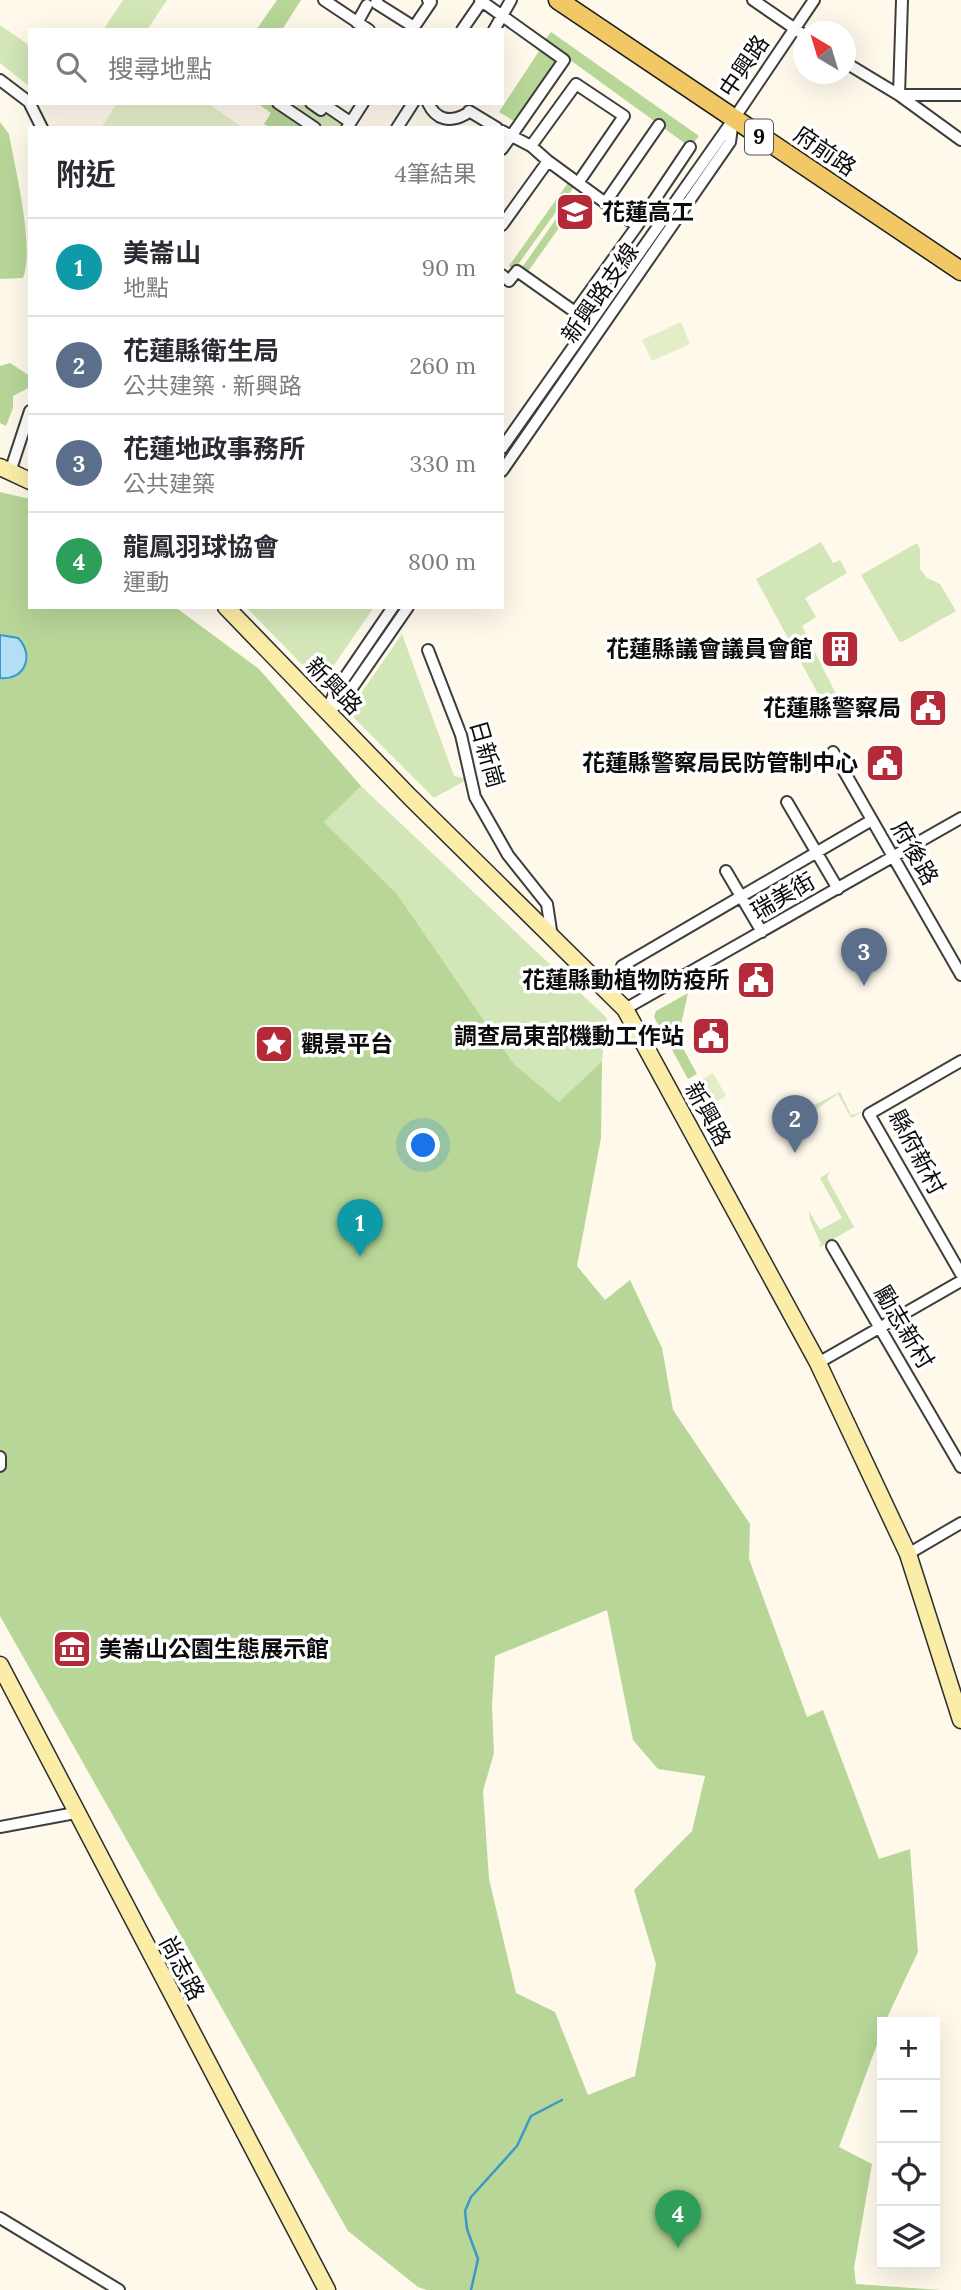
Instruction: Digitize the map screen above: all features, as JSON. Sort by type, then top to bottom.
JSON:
[{"type":"main road","name":"府前路","points":[[564,2],[733,120],[961,271]]},
{"type":"street","points":[[324,0],[366,28]]},
{"type":"street","points":[[357,23],[371,2],[413,28],[431,2],[428,0]]},
{"type":"street","points":[[464,28],[481,0],[564,60],[507,134],[531,146],[637,226]]},
{"type":"street","points":[[495,28],[511,0]]},
{"type":"street","points":[[753,0],[793,28]]},
{"type":"street","name":"中興路","points":[[804,21],[814,0]]},
{"type":"street","points":[[900,95],[902,0]]},
{"type":"street","name":"中興路","points":[[733,120],[793,40]]},
{"type":"street","points":[[856,69],[900,95],[961,140]]},
{"type":"street","points":[[0,80],[28,101]]},
{"type":"street","points":[[531,146],[576,84],[624,116],[578,183]]},
{"type":"street","points":[[900,95],[961,96]]},
{"type":"street","points":[[30,105],[41,126]]},
{"type":"street","points":[[281,105],[312,126]]},
{"type":"street","points":[[325,105],[349,125],[362,105]]},
{"type":"street","points":[[398,126],[412,105]]},
{"type":"street","points":[[429,105],[433,114],[444,119],[456,120],[469,109]]},
{"type":"street","points":[[457,126],[469,109]]},
{"type":"street","points":[[469,109],[494,126]]},
{"type":"street","name":"新興路支線","points":[[504,445],[733,120]]},
{"type":"street","name":"新興路支線","points":[[504,468],[730,142],[733,120]]},
{"type":"street","points":[[605,202],[659,125]]},
{"type":"street","points":[[504,277],[509,281],[517,271],[575,312],[690,147]]},
{"type":"street","points":[[504,222],[548,161]]},
{"type":"street","points":[[26,441],[5,469],[28,480]]},
{"type":"street","name":"新興路","points":[[228,609],[625,1009],[818,1363],[908,1554],[961,1720]]},
{"type":"street","points":[[327,711],[335,692],[392,609]]},
{"type":"street","points":[[327,711],[343,701],[407,609]]},
{"type":"street","name":"日新崗","points":[[428,650],[461,736],[475,797],[508,855],[547,904],[552,937]]},
{"type":"street","name":"府後路","points":[[833,752],[961,975]]},
{"type":"street","points":[[787,802],[838,889]]},
{"type":"street","name":"瑞美街","points":[[625,1009],[961,818]]},
{"type":"street","points":[[622,965],[872,820]]},
{"type":"street","points":[[726,871],[762,932]]},
{"type":"street","name":"縣府新村","points":[[961,1061],[869,1115],[961,1274]]},
{"type":"street","name":"勵志新村","points":[[832,1246],[961,1467]]},
{"type":"street","points":[[818,1363],[961,1281]]},
{"type":"street","points":[[0,1457],[0,1466]]},
{"type":"street","points":[[908,1554],[961,1523]]},
{"type":"street","name":"尚志路","points":[[0,1665],[75,1813],[327,2290]]},
{"type":"street","points":[[0,1828],[75,1813]]},
{"type":"street","points":[[0,2218],[119,2290]]},
{"type":"green space","points":[[123,0],[167,0],[148,28],[104,28]]},
{"type":"green space","points":[[277,0],[301,0],[283,28],[257,28]]},
{"type":"green space","points":[[0,25],[28,45],[28,85],[0,63]]},
{"type":"green space","points":[[551,32],[699,136],[690,147],[544,41]]},
{"type":"green space","points":[[541,48],[562,63],[519,124],[499,112]]},
{"type":"green space","points":[[116,105],[210,105],[241,126],[102,126]]},
{"type":"green space","points":[[260,105],[277,105],[309,126],[268,126],[264,124],[271,113]]},
{"type":"green space","points":[[285,105],[325,107],[347,121],[343,126],[315,126]]},
{"type":"green space","points":[[0,122],[9,134],[23,208],[27,247],[23,278],[0,279]]},
{"type":"green space","points":[[570,180],[576,184],[514,270],[509,266]]},
{"type":"green space","points":[[572,196],[578,201],[527,273],[521,269]]},
{"type":"green space","points":[[681,322],[690,344],[652,361],[642,340]]},
{"type":"green space","points":[[10,363],[28,375],[28,388],[13,396],[13,408],[6,426],[0,423],[0,366]]},
{"type":"green space","points":[[0,492],[28,499],[28,609],[178,609],[259,669],[361,786],[324,822],[397,894],[514,1064],[559,1102],[602,1061],[601,1138],[577,1266],[605,1300],[630,1280],[662,1348],[673,1410],[750,1524],[749,1559],[807,1717],[823,1710],[879,1859],[910,1849],[918,1952],[887,2017],[877,2017],[877,2044],[839,2147],[872,2164],[854,2268],[856,2284],[940,2290],[427,2290],[418,2287],[348,2231],[0,1616]],"holes":[[[607,1610],[633,1740],[658,1769],[705,1776],[692,1831],[634,1890],[656,1964],[635,2076],[588,2095],[555,2012],[516,1993],[489,1879],[483,1791],[494,1753],[492,1706],[495,1656]]]},
{"type":"green space","points":[[821,542],[833,563],[840,560],[847,573],[805,598],[816,617],[802,626],[836,694],[823,703],[756,579]]},
{"type":"green space","points":[[917,543],[920,549],[920,569],[927,578],[940,584],[956,611],[902,642],[861,575]]},
{"type":"green space","points":[[248,609],[373,609],[321,684]]},
{"type":"green space","points":[[402,634],[454,776],[468,779],[434,798],[348,712]]},
{"type":"green space","points":[[361,786],[607,1018],[602,1061],[559,1102],[514,1064],[397,894],[324,822]]},
{"type":"green space","points":[[688,993],[680,1029],[674,1032],[697,1074],[688,1079],[654,1017],[656,1011]]},
{"type":"green space","points":[[713,1073],[726,1096],[704,1109],[691,1085]]},
{"type":"green space","points":[[840,1092],[851,1115],[862,1112],[851,1118],[838,1094],[801,1120],[810,1136],[807,1138],[786,1100],[793,1096],[796,1103],[801,1101],[806,1109]]},
{"type":"green space","points":[[830,1172],[827,1178],[854,1227],[818,1248],[821,1244],[810,1220],[809,1211],[820,1230],[842,1218],[820,1178]]},
{"type":"water","points":[[0,635],[18,638],[26,652],[25,666],[9,678],[0,678]]},
{"type":"waterway","points":[[471,2290],[478,2259],[467,2229],[465,2211],[471,2197],[517,2146],[531,2116],[562,2100]]},
{"type":"place","name":"花蓮高工","points":[[575,212]]},
{"type":"place","name":"花蓮縣議會議員會館","points":[[840,649]]},
{"type":"place","name":"花蓮縣警察局","points":[[928,708]]},
{"type":"place","name":"花蓮縣警察局民防管制中心","points":[[885,763]]},
{"type":"place","name":"花蓮縣動植物防疫所","points":[[756,980]]},
{"type":"place","name":"花蓮地政事務所","points":[[864,986]]},
{"type":"place","name":"調查局東部機動工作站","points":[[711,1036]]},
{"type":"place","name":"觀景平台","points":[[274,1044]]},
{"type":"place","name":"花蓮縣衛生局","points":[[795,1153]]},
{"type":"place","name":"美崙山","points":[[360,1257]]},
{"type":"place","name":"美崙山公園生態展示館","points":[[72,1649]]},
{"type":"place","name":"龍鳳羽球協會","points":[[678,2248]]}]
